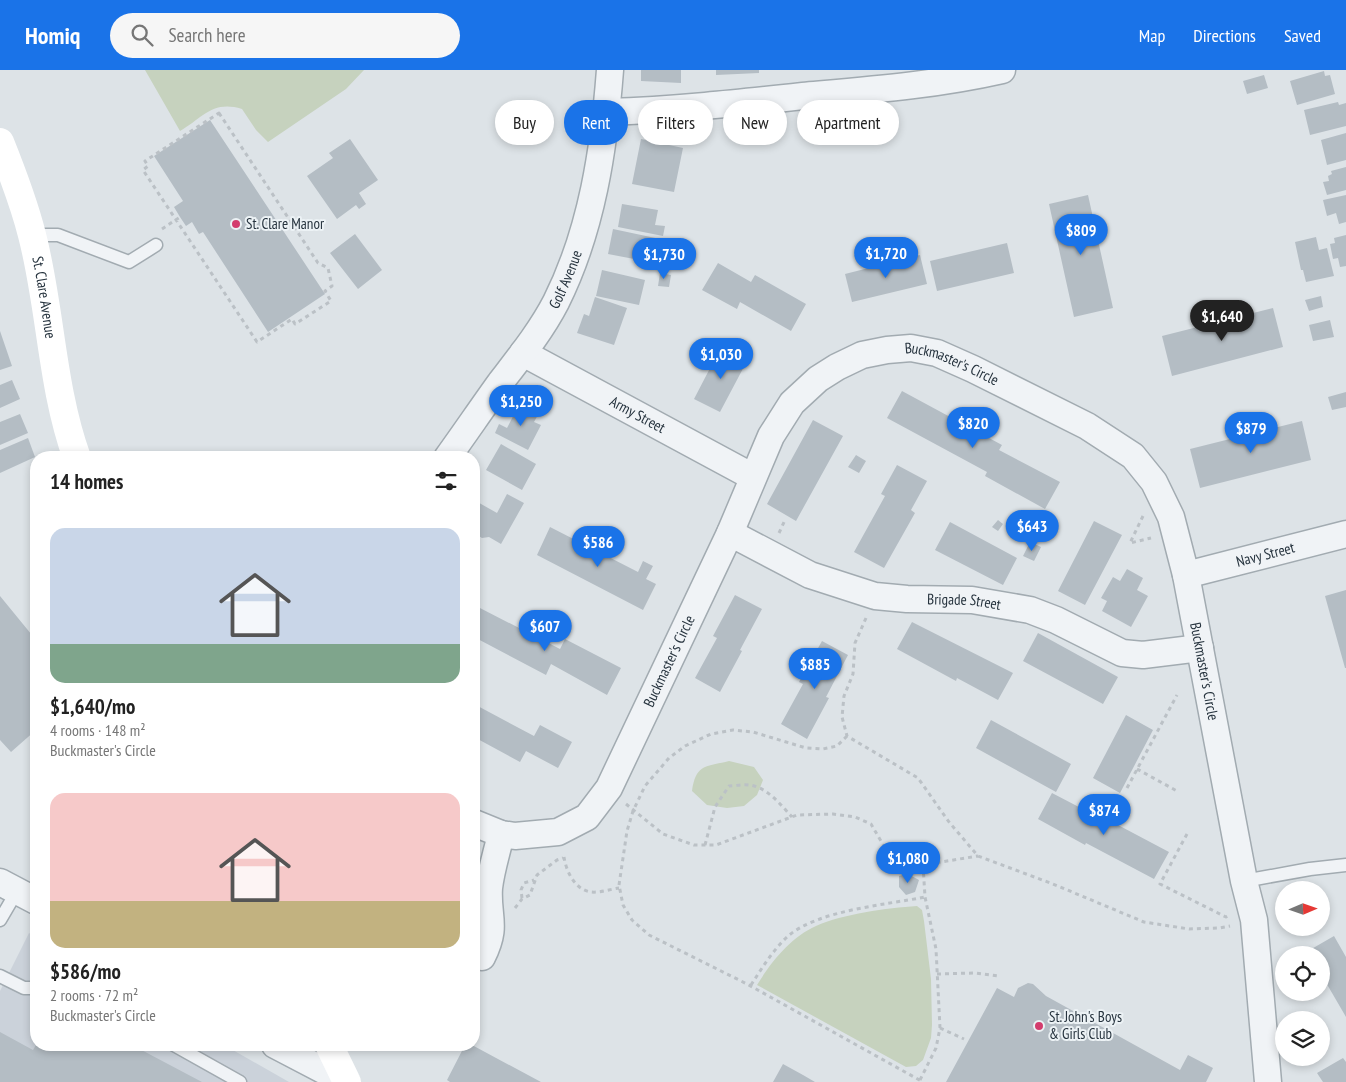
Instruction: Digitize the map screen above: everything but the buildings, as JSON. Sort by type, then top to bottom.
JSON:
[{"type":"street","name":"Golf Avenue","points":[[608,100],[610,70]]},
{"type":"street","points":[[628,111],[696,107],[892,88],[952,81],[1002,70]]},
{"type":"street","name":"St. Clare Avenue","points":[[0,142],[20,193],[32,236],[53,346],[59,397],[75,451]]},
{"type":"street","name":"Golf Avenue","points":[[452,451],[539,331],[555,303],[568,276],[583,234],[595,187],[602,145]]},
{"type":"street","name":"Buckmaster's Circle","points":[[480,825],[502,834],[515,836],[558,832],[586,817],[609,788],[730,533],[771,436],[792,403],[818,379],[837,366],[862,355],[911,348],[937,353],[1052,408],[1107,438],[1133,456],[1154,482],[1171,517],[1186,575],[1244,881],[1254,920],[1268,1082]]},
{"type":"street","name":"Army Street","points":[[523,353],[753,477]]},
{"type":"street","name":"Brigade Street","points":[[730,533],[810,575],[875,596],[907,599],[972,600],[1030,610],[1056,620],[1122,653],[1143,655],[1200,648]]},
{"type":"street","name":"Navy Street","points":[[1186,575],[1346,534]]},
{"type":"street","points":[[482,957],[489,942],[492,929],[489,889],[502,834]]},
{"type":"street","points":[[287,1051],[346,1082]]},
{"type":"street","points":[[332,1051],[346,1082]]},
{"type":"lane","points":[[32,236],[58,235],[129,262],[156,245]]},
{"type":"lane","points":[[1244,881],[1310,869],[1346,865]]},
{"type":"lane","points":[[0,920],[18,891]]},
{"type":"lane","points":[[0,976],[24,988],[30,988]]},
{"type":"lane","points":[[185,1051],[240,1082]]},
{"type":"path","points":[[219,113],[318,263],[328,268],[332,286],[325,291],[331,301],[295,324],[292,319],[257,342],[178,218],[143,170],[148,166],[145,160],[219,113]]},
{"type":"path","points":[[1144,513],[1130,543],[1158,537]]},
{"type":"path","points":[[875,596],[855,643],[853,674],[844,696],[842,717],[847,736],[918,778],[949,822],[978,856],[1053,884],[1144,922],[1189,929],[1219,928],[1235,925]]},
{"type":"path","points":[[1127,788],[1177,695]]},
{"type":"path","points":[[847,736],[836,746],[822,749],[806,748],[754,732],[733,730],[711,734],[685,746],[669,758],[645,786],[632,811],[619,885],[623,905],[632,920],[649,935],[750,985],[922,1081],[936,1048],[940,1028],[936,949],[925,897],[923,865]]},
{"type":"path","points":[[1137,769],[1177,791]]},
{"type":"path","points":[[705,845],[715,807],[729,786],[751,785],[762,790],[792,817]]},
{"type":"path","points":[[609,788],[632,811],[663,834],[694,845],[716,845],[797,815],[833,814],[855,817],[871,824],[892,860],[904,866],[923,865],[978,856]]},
{"type":"path","points":[[558,832],[565,867],[577,885],[591,892],[620,888]]},
{"type":"path","points":[[1187,834],[1160,884],[1226,917],[1233,914]]},
{"type":"path","points":[[534,880],[524,883],[521,890],[522,899],[530,895],[537,875],[549,865],[564,858]]},
{"type":"path","points":[[750,985],[766,961],[789,936],[814,920],[925,897]]},
{"type":"path","points":[[937,974],[998,976]]},
{"type":"path","points":[[940,1028],[964,1039]]},
{"type":"shaded area","points":[[29,933],[30,1051],[235,1051],[289,1082],[0,1082],[0,991]]},
{"type":"green space","points":[[145,70],[364,70],[346,89],[268,142],[256,130],[242,109],[232,107],[223,107],[208,112],[180,131]]},
{"type":"green space","points":[[729,761],[754,767],[763,780],[757,795],[744,806],[727,808],[707,805],[692,791],[696,776],[703,768]]},
{"type":"green space","points":[[917,906],[922,910],[924,921],[931,979],[932,1025],[931,1038],[923,1060],[916,1066],[906,1067],[757,985],[790,943],[816,926],[865,912]]},
{"type":"place","name":"St. Clare Manor","points":[[236,224]]},
{"type":"place","name":"St. John's Boys & Girls Club","points":[[1039,1026]]}]
